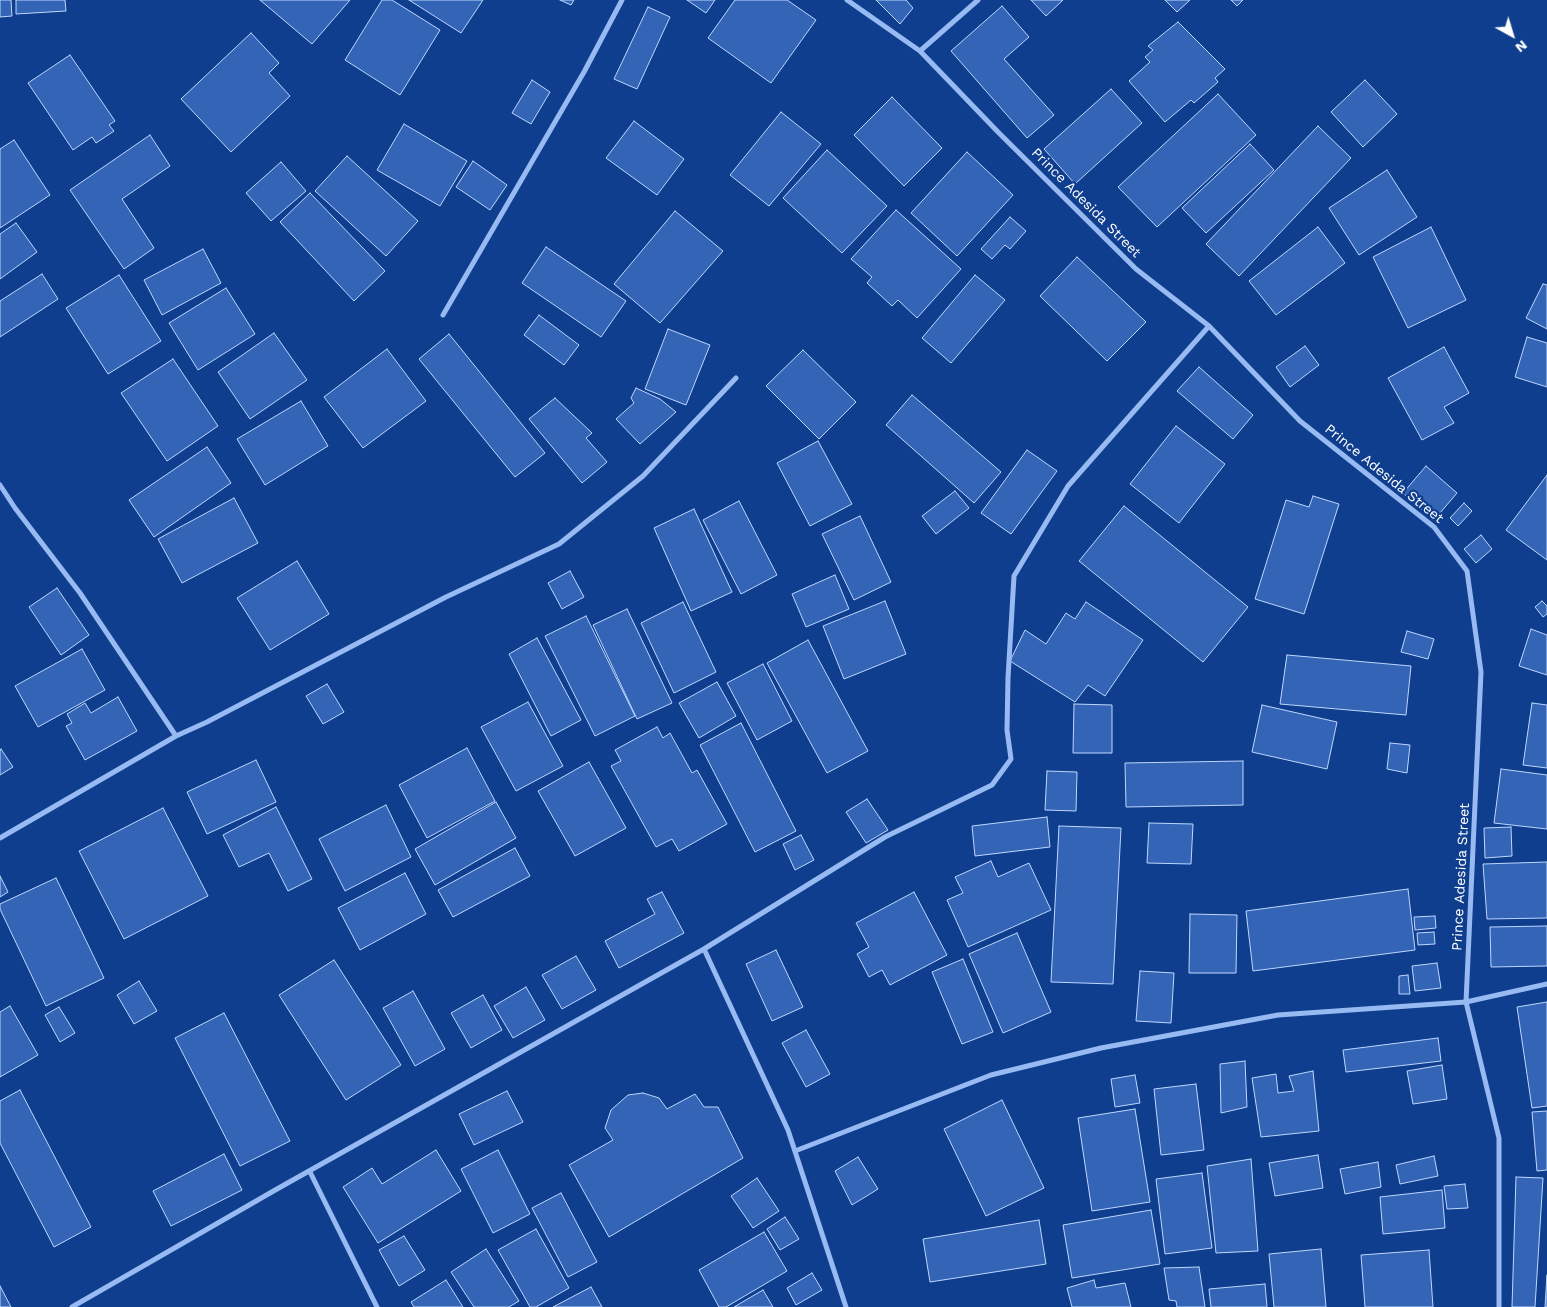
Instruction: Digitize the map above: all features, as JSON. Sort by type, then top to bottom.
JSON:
[{"type":"street","points":[[443,315],[584,72],[622,0]]},
{"type":"street","name":"Prince Adesida Street","points":[[847,0],[920,51],[998,132],[1136,269],[1209,326],[1300,421],[1434,527],[1467,571],[1481,672],[1466,1002],[1498,1138],[1499,1307]]},
{"type":"street","points":[[920,51],[978,0]]},
{"type":"street","points":[[72,1307],[704,949],[885,837],[992,785],[1011,759],[1007,730],[1014,576],[1068,486],[1209,326]]},
{"type":"street","points":[[0,838],[176,736],[215,718],[446,597],[559,544],[643,476],[736,378]]},
{"type":"street","points":[[0,485],[15,508],[80,593],[176,736]]},
{"type":"street","points":[[704,949],[788,1130],[846,1307]]},
{"type":"street","points":[[795,1151],[991,1075],[1101,1048],[1278,1016],[1466,1002],[1547,984]]},
{"type":"street","points":[[310,1172],[377,1307]]},
{"type":"building","points":[[0,0],[11,0],[12,16],[0,17]]},
{"type":"building","points":[[16,0],[65,0],[66,11],[16,14]]},
{"type":"building","points":[[260,0],[350,0],[312,44]]},
{"type":"building","points":[[382,0],[392,0],[440,30],[400,95],[345,60]]},
{"type":"building","points":[[409,0],[483,0],[461,33]]},
{"type":"building","points":[[560,0],[574,0],[571,5]]},
{"type":"building","points":[[687,0],[715,0],[706,13]]},
{"type":"building","points":[[735,0],[787,0],[816,20],[771,83],[708,38]]},
{"type":"building","points":[[876,0],[906,0],[913,8],[900,24]]},
{"type":"building","points":[[1031,0],[1063,0],[1046,16]]},
{"type":"building","points":[[1165,0],[1190,0],[1177,12]]},
{"type":"building","points":[[1231,0],[1243,0],[1237,6]]},
{"type":"building","points":[[1002,6],[1029,37],[1004,59],[1054,115],[1027,138],[951,51]]},
{"type":"building","points":[[648,7],[670,17],[637,89],[614,79]]},
{"type":"building","points":[[1178,22],[1225,69],[1215,78],[1218,82],[1194,103],[1191,100],[1165,122],[1129,81],[1150,62],[1145,57],[1153,50],[1148,46]]},
{"type":"building","points":[[251,33],[279,63],[269,73],[290,96],[231,152],[181,99]]},
{"type":"building","points":[[70,55],[115,121],[109,125],[114,131],[96,143],[92,137],[73,150],[28,83]]},
{"type":"building","points":[[532,80],[550,92],[531,124],[512,113]]},
{"type":"building","points":[[1365,80],[1397,114],[1363,147],[1331,112]]},
{"type":"building","points":[[1111,89],[1142,123],[1075,184],[1044,149]]},
{"type":"building","points":[[1218,94],[1256,135],[1157,227],[1118,187]]},
{"type":"building","points":[[892,97],[942,148],[904,186],[854,135]]},
{"type":"building","points":[[781,112],[821,144],[769,206],[730,175]]},
{"type":"building","points":[[634,121],[684,159],[657,195],[606,158]]},
{"type":"building","points":[[404,124],[467,161],[440,206],[377,170]]},
{"type":"building","points":[[1318,126],[1351,158],[1239,276],[1206,244]]},
{"type":"building","points":[[150,135],[170,166],[122,199],[154,248],[124,269],[70,190]]},
{"type":"building","points":[[14,140],[50,195],[0,228],[0,149]]},
{"type":"building","points":[[1250,144],[1274,170],[1206,233],[1182,208]]},
{"type":"building","points":[[827,150],[887,206],[842,253],[783,198]]},
{"type":"building","points":[[967,152],[1013,195],[957,256],[911,213]]},
{"type":"building","points":[[347,156],[418,221],[386,256],[315,191]]},
{"type":"building","points":[[473,161],[507,185],[490,210],[456,187]]},
{"type":"building","points":[[281,162],[306,191],[271,221],[246,193]]},
{"type":"building","points":[[1387,170],[1417,217],[1359,255],[1329,208]]},
{"type":"building","points":[[310,193],[385,271],[354,301],[280,222]]},
{"type":"building","points":[[896,210],[961,269],[917,318],[898,300],[892,306],[867,283],[872,277],[851,259]]},
{"type":"building","points":[[675,211],[723,251],[660,323],[614,284]]},
{"type":"building","points":[[1010,217],[1026,231],[1010,249],[1005,245],[992,259],[981,249]]},
{"type":"building","points":[[16,223],[37,252],[0,279],[0,234]]},
{"type":"building","points":[[1318,227],[1345,263],[1276,315],[1249,281]]},
{"type":"building","points":[[1431,227],[1466,300],[1408,328],[1373,257]]},
{"type":"building","points":[[546,247],[626,301],[601,337],[522,283]]},
{"type":"building","points":[[203,249],[221,283],[162,315],[144,280]]},
{"type":"building","points":[[1077,257],[1146,322],[1107,361],[1040,296]]},
{"type":"building","points":[[42,274],[58,299],[0,337],[0,301]]},
{"type":"building","points":[[119,275],[161,341],[108,374],[66,308]]},
{"type":"building","points":[[975,275],[1005,300],[951,363],[922,338]]},
{"type":"building","points":[[1543,284],[1547,285],[1547,329],[1526,318]]},
{"type":"building","points":[[226,288],[255,334],[198,370],[169,323]]},
{"type":"building","points":[[539,315],[579,345],[564,365],[524,335]]},
{"type":"building","points":[[668,329],[710,345],[686,405],[645,389]]},
{"type":"building","points":[[274,333],[307,380],[250,419],[218,372]]},
{"type":"building","points":[[449,334],[545,453],[515,477],[419,359]]},
{"type":"building","points":[[1527,337],[1547,343],[1547,387],[1515,377]]},
{"type":"building","points":[[1305,346],[1319,365],[1290,387],[1276,367]]},
{"type":"building","points":[[1444,347],[1469,393],[1444,407],[1454,423],[1422,440],[1388,378]]},
{"type":"building","points":[[387,349],[426,401],[363,448],[324,397]]},
{"type":"building","points":[[803,350],[856,402],[819,439],[766,386]]},
{"type":"building","points":[[173,359],[218,426],[167,461],[121,393]]},
{"type":"building","points":[[1199,367],[1253,415],[1233,439],[1177,391]]},
{"type":"building","points":[[636,388],[660,399],[676,412],[640,444],[616,419],[634,403],[631,398]]},
{"type":"building","points":[[912,395],[1001,472],[974,503],[886,425]]},
{"type":"building","points":[[555,398],[592,433],[586,438],[607,462],[582,483],[529,419]]},
{"type":"building","points":[[301,401],[328,446],[265,485],[237,439]]},
{"type":"building","points":[[1176,426],[1225,464],[1179,523],[1130,484]]},
{"type":"building","points":[[818,441],[852,504],[810,526],[777,463]]},
{"type":"building","points":[[207,447],[231,483],[154,537],[129,500]]},
{"type":"building","points":[[1027,450],[1057,471],[1011,534],[981,513]]},
{"type":"building","points":[[1426,466],[1457,493],[1434,520],[1403,493]]},
{"type":"building","points":[[1547,475],[1547,560],[1506,530]]},
{"type":"building","points":[[955,491],[969,508],[936,534],[922,516]]},
{"type":"building","points":[[1313,496],[1339,504],[1304,614],[1255,599],[1286,500],[1309,507]]},
{"type":"building","points":[[234,498],[258,543],[182,583],[158,539]]},
{"type":"building","points":[[739,501],[777,575],[741,594],[703,520]]},
{"type":"building","points":[[1464,503],[1472,511],[1458,526],[1450,518]]},
{"type":"building","points":[[1124,506],[1248,607],[1203,662],[1079,561]]},
{"type":"building","points":[[694,509],[732,592],[691,611],[654,528]]},
{"type":"building","points":[[860,516],[891,582],[854,600],[822,534]]},
{"type":"building","points":[[1481,535],[1492,549],[1476,563],[1464,549]]},
{"type":"building","points":[[297,561],[329,614],[270,650],[237,598]]},
{"type":"building","points":[[570,571],[584,597],[562,609],[548,583]]},
{"type":"building","points":[[835,575],[849,609],[806,627],[792,594]]},
{"type":"building","points":[[57,588],[89,635],[61,655],[29,607]]},
{"type":"building","points":[[885,601],[906,654],[844,679],[823,626]]},
{"type":"building","points":[[1542,601],[1547,606],[1547,614],[1543,617],[1535,607]]},
{"type":"building","points":[[683,602],[716,672],[674,693],[641,623]]},
{"type":"building","points":[[1086,602],[1143,640],[1105,696],[1088,685],[1075,702],[1010,661],[1025,630],[1046,644],[1066,613],[1075,619]]},
{"type":"building","points":[[627,609],[672,703],[637,719],[593,625]]},
{"type":"building","points":[[586,616],[635,716],[595,736],[545,636]]},
{"type":"building","points":[[1531,629],[1547,635],[1547,675],[1519,666]]},
{"type":"building","points":[[1407,631],[1434,639],[1428,659],[1401,652]]},
{"type":"building","points":[[537,638],[581,720],[551,736],[509,654]]},
{"type":"building","points":[[808,640],[868,751],[827,773],[767,663]]},
{"type":"building","points":[[82,649],[105,690],[38,727],[15,686]]},
{"type":"building","points":[[1287,655],[1411,666],[1406,715],[1280,704]]},
{"type":"building","points":[[763,664],[792,721],[757,740],[727,683]]},
{"type":"building","points":[[717,682],[736,716],[699,738],[679,703]]},
{"type":"building","points":[[327,684],[344,712],[323,724],[306,696]]},
{"type":"building","points":[[118,697],[137,731],[85,760],[66,726],[72,723],[67,714],[85,703],[91,713]]},
{"type":"building","points":[[528,702],[563,766],[516,791],[481,727]]},
{"type":"building","points":[[1532,703],[1547,705],[1547,768],[1523,765]]},
{"type":"building","points":[[1074,704],[1112,705],[1112,753],[1073,753]]},
{"type":"building","points":[[1262,705],[1337,722],[1327,769],[1252,752]]},
{"type":"building","points":[[741,723],[796,831],[755,852],[700,745]]},
{"type":"building","points":[[657,727],[663,738],[670,733],[692,773],[697,770],[727,824],[679,851],[672,839],[656,847],[611,766],[621,761],[615,750]]},
{"type":"building","points":[[1390,743],[1410,745],[1407,773],[1387,769]]},
{"type":"building","points":[[467,748],[495,801],[427,838],[399,785]]},
{"type":"building","points":[[0,750],[13,767],[0,775]]},
{"type":"building","points":[[256,760],[276,802],[207,834],[187,792]]},
{"type":"building","points":[[1243,761],[1243,805],[1126,807],[1125,763]]},
{"type":"building","points":[[589,762],[626,828],[575,856],[538,791]]},
{"type":"building","points":[[1501,769],[1547,775],[1547,829],[1494,823]]},
{"type":"building","points":[[1047,771],[1077,772],[1076,811],[1045,810]]},
{"type":"building","points":[[867,799],[888,830],[866,843],[846,812]]},
{"type":"building","points":[[496,802],[516,838],[435,885],[415,849]]},
{"type":"building","points":[[386,805],[411,857],[345,891],[319,839]]},
{"type":"building","points":[[276,807],[312,879],[288,891],[269,853],[239,867],[223,835]]},
{"type":"building","points":[[163,808],[208,896],[124,939],[79,851]]},
{"type":"building","points":[[1047,817],[1050,847],[975,856],[972,826]]},
{"type":"building","points":[[1149,823],[1193,824],[1191,864],[1147,863]]},
{"type":"building","points":[[1059,826],[1121,828],[1113,984],[1051,982]]},
{"type":"building","points":[[1511,827],[1512,856],[1485,858],[1484,828]]},
{"type":"building","points":[[801,835],[814,860],[795,870],[783,844]]},
{"type":"building","points":[[515,848],[530,876],[453,917],[438,890]]},
{"type":"building","points":[[991,861],[998,877],[1029,863],[1051,910],[968,947],[947,900],[963,893],[955,877]]},
{"type":"building","points":[[1547,862],[1547,918],[1487,919],[1483,864]]},
{"type":"building","points":[[405,873],[426,914],[360,950],[338,908]]},
{"type":"building","points":[[0,876],[8,892],[0,897]]},
{"type":"building","points":[[56,878],[104,978],[46,1006],[0,909],[0,904]]},
{"type":"building","points":[[1408,889],[1415,950],[1253,971],[1246,911]]},
{"type":"building","points":[[662,892],[684,933],[619,968],[605,941],[655,914],[647,899]]},
{"type":"building","points":[[914,892],[947,955],[890,985],[882,970],[869,977],[857,954],[869,947],[856,923]]},
{"type":"building","points":[[1190,914],[1237,915],[1236,973],[1189,973]]},
{"type":"building","points":[[1435,916],[1436,928],[1415,930],[1414,917]]},
{"type":"building","points":[[1547,926],[1547,966],[1491,967],[1490,927]]},
{"type":"building","points":[[1434,932],[1435,944],[1418,945],[1417,933]]},
{"type":"building","points":[[1017,933],[1051,1012],[1003,1033],[969,954]]},
{"type":"building","points":[[776,950],[803,1007],[772,1021],[746,964]]},
{"type":"building","points":[[576,956],[596,990],[562,1009],[542,975]]},
{"type":"building","points":[[963,959],[993,1032],[962,1044],[932,972]]},
{"type":"building","points":[[334,960],[401,1065],[346,1100],[279,995]]},
{"type":"building","points":[[1437,963],[1441,988],[1415,991],[1412,966]]},
{"type":"building","points":[[1140,971],[1174,973],[1171,1023],[1136,1021]]},
{"type":"building","points":[[1408,975],[1410,994],[1399,994],[1399,976]]},
{"type":"building","points":[[139,981],[157,1011],[134,1024],[117,995]]},
{"type":"building","points":[[526,987],[545,1020],[513,1038],[494,1006]]},
{"type":"building","points":[[413,991],[445,1049],[415,1066],[383,1008]]},
{"type":"building","points":[[483,995],[502,1030],[471,1048],[451,1013]]},
{"type":"building","points":[[1547,1002],[1547,1106],[1532,1108],[1517,1007]]},
{"type":"building","points":[[10,1006],[38,1055],[0,1077],[0,1012]]},
{"type":"building","points":[[59,1007],[75,1033],[60,1042],[45,1015]]},
{"type":"building","points":[[224,1013],[290,1141],[240,1166],[175,1038]]},
{"type":"building","points":[[806,1030],[830,1074],[806,1087],[782,1043]]},
{"type":"building","points":[[1438,1038],[1441,1061],[1346,1072],[1343,1050]]},
{"type":"building","points":[[1245,1061],[1247,1107],[1221,1113],[1220,1064]]},
{"type":"building","points":[[1442,1065],[1447,1099],[1413,1104],[1407,1071]]},
{"type":"building","points":[[1313,1071],[1319,1131],[1261,1137],[1252,1078],[1276,1074],[1278,1093],[1294,1091],[1289,1076]]},
{"type":"building","points":[[1135,1075],[1140,1103],[1115,1107],[1111,1079]]},
{"type":"building","points":[[1196,1084],[1204,1150],[1161,1155],[1154,1089]]},
{"type":"building","points":[[20,1090],[91,1227],[54,1247],[0,1143],[0,1101]]},
{"type":"building","points":[[507,1091],[523,1122],[474,1145],[459,1114]]},
{"type":"building","points":[[643,1093],[659,1098],[667,1109],[695,1094],[704,1107],[718,1107],[743,1158],[609,1237],[569,1165],[613,1140],[605,1128],[611,1110],[628,1095]]},
{"type":"building","points":[[1002,1100],[1044,1188],[986,1216],[944,1129]]},
{"type":"building","points":[[1135,1109],[1150,1202],[1092,1211],[1078,1118]]},
{"type":"building","points":[[1547,1111],[1547,1170],[1537,1171],[1532,1112]]},
{"type":"building","points":[[436,1150],[461,1191],[378,1243],[343,1187],[372,1168],[382,1184]]},
{"type":"building","points":[[498,1150],[530,1214],[493,1233],[461,1169]]},
{"type":"building","points":[[224,1154],[242,1190],[171,1226],[153,1191]]},
{"type":"building","points":[[1318,1155],[1323,1188],[1275,1196],[1269,1163]]},
{"type":"building","points":[[1434,1156],[1438,1176],[1400,1184],[1396,1165]]},
{"type":"building","points":[[858,1157],[878,1189],[852,1205],[835,1171]]},
{"type":"building","points":[[1251,1159],[1258,1251],[1216,1253],[1207,1166]]},
{"type":"building","points":[[1378,1162],[1381,1187],[1345,1194],[1340,1169]]},
{"type":"building","points":[[1202,1173],[1212,1248],[1165,1254],[1156,1179]]},
{"type":"building","points":[[1516,1177],[1543,1178],[1535,1307],[1512,1307]]},
{"type":"building","points":[[757,1178],[779,1211],[753,1228],[731,1196]]},
{"type":"building","points":[[1465,1184],[1468,1208],[1447,1209],[1444,1186]]},
{"type":"building","points":[[1442,1190],[1445,1228],[1383,1234],[1380,1197]]},
{"type":"building","points":[[561,1193],[597,1262],[568,1277],[532,1208]]},
{"type":"building","points":[[1151,1210],[1160,1264],[1072,1278],[1063,1225]]},
{"type":"building","points":[[785,1217],[799,1239],[780,1250],[767,1229]]},
{"type":"building","points":[[1039,1220],[1046,1264],[930,1282],[923,1239]]},
{"type":"building","points":[[536,1229],[569,1288],[536,1307],[530,1307],[498,1250]]},
{"type":"building","points":[[764,1232],[787,1271],[726,1307],[719,1307],[699,1270]]},
{"type":"building","points":[[404,1236],[425,1270],[399,1286],[379,1250]]},
{"type":"building","points":[[486,1249],[519,1301],[509,1307],[474,1307],[451,1272]]},
{"type":"building","points":[[1321,1249],[1326,1307],[1274,1307],[1269,1254]]},
{"type":"building","points":[[1429,1250],[1433,1307],[1365,1307],[1361,1255]]},
{"type":"building","points":[[1199,1267],[1205,1307],[1177,1307],[1176,1301],[1169,1300],[1164,1268]]},
{"type":"building","points":[[812,1273],[822,1290],[796,1305],[787,1288]]},
{"type":"building","points":[[1547,1275],[1547,1307],[1545,1307]]},
{"type":"building","points":[[446,1280],[463,1307],[414,1307],[411,1302]]},
{"type":"building","points":[[1094,1280],[1096,1288],[1125,1283],[1131,1307],[1072,1307],[1067,1288]]},
{"type":"building","points":[[1265,1284],[1267,1307],[1211,1307],[1209,1289]]},
{"type":"building","points":[[0,1286],[11,1307],[0,1307]]},
{"type":"building","points":[[591,1287],[602,1307],[553,1307]]},
{"type":"building","points":[[763,1290],[773,1307],[734,1307]]}]
